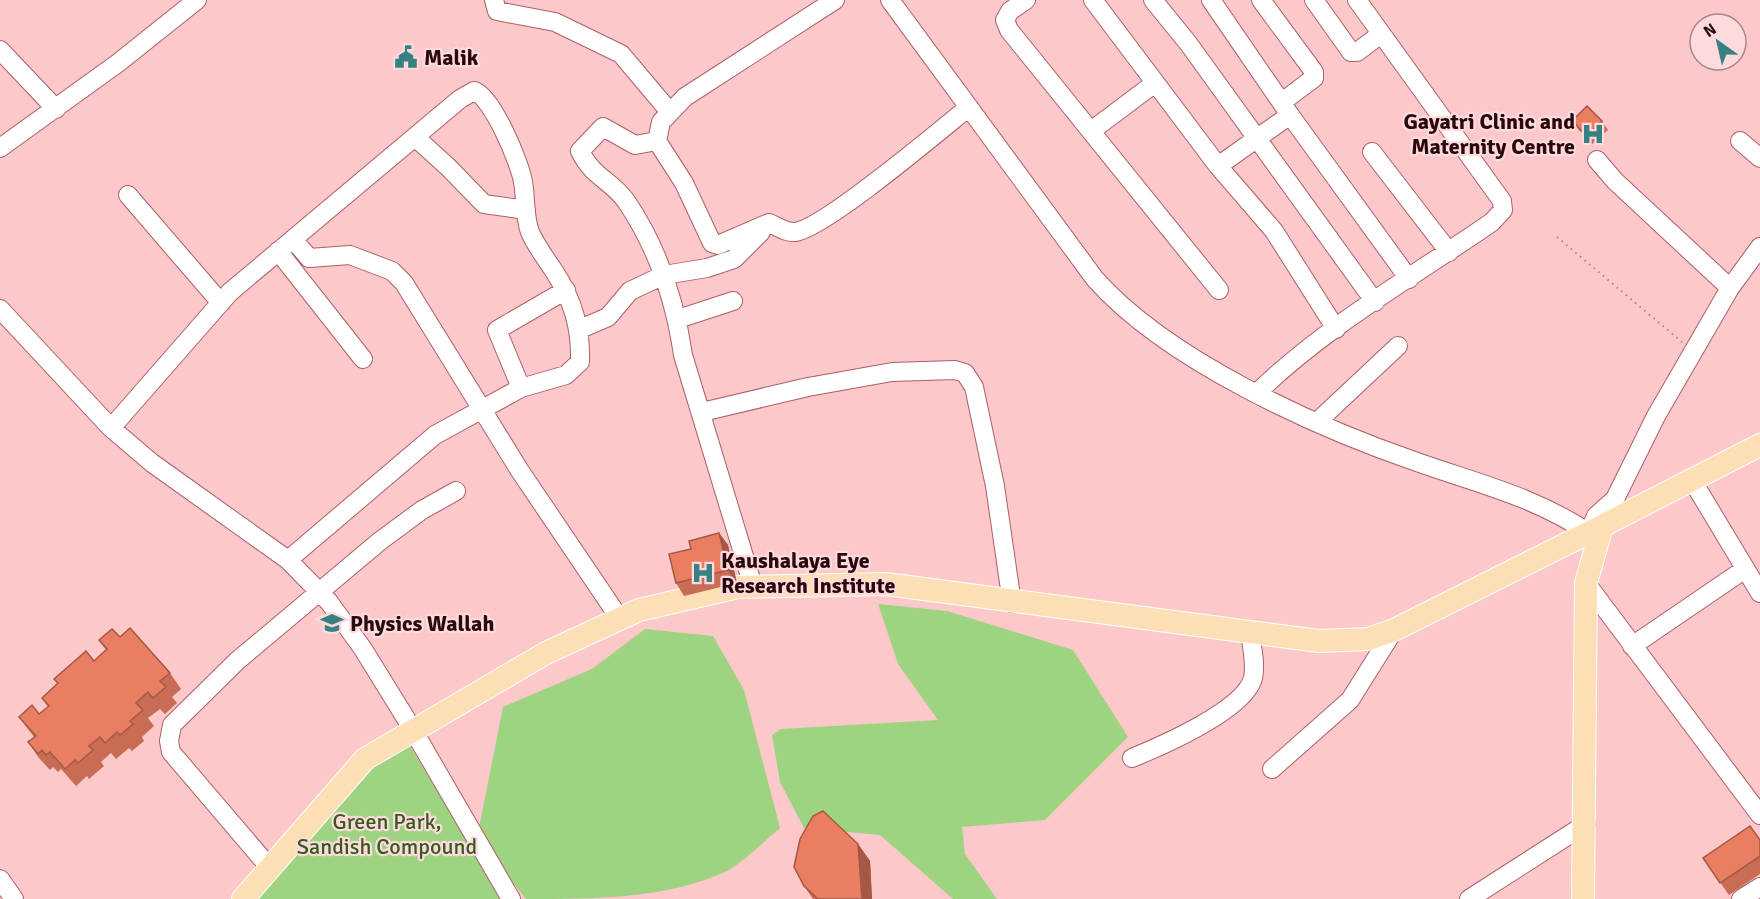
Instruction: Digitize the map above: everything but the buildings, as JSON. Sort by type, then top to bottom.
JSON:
[{"type":"main road","points":[[243,899],[365,759],[546,653],[639,610],[738,587],[886,585],[1319,641],[1368,639],[1394,630],[1760,445]]},
{"type":"main road","points":[[1584,899],[1586,583],[1595,530]]},
{"type":"street","points":[[0,148],[56,109],[197,0]]},
{"type":"street","points":[[494,0],[497,11],[555,22],[621,54],[669,111]]},
{"type":"street","points":[[835,0],[685,97],[669,111],[661,122],[657,141],[684,183],[712,243],[717,246],[727,243],[769,224],[787,231],[807,228],[858,194],[969,107]]},
{"type":"street","points":[[1026,0],[1010,11],[1005,20],[1010,30],[1219,290]]},
{"type":"street","points":[[1093,0],[1218,166],[1274,231],[1336,329]]},
{"type":"street","points":[[1153,0],[1188,43],[1375,302]]},
{"type":"street","points":[[1211,0],[1409,279]]},
{"type":"street","points":[[1218,166],[1256,139],[1314,78],[1314,72],[1261,0]]},
{"type":"street","points":[[1314,0],[1352,52],[1381,34]]},
{"type":"street","points":[[1257,392],[1275,375],[1336,329],[1449,252],[1499,216],[1503,210],[1502,201],[1357,0]]},
{"type":"street","points":[[898,3],[969,107],[1095,279],[1114,301],[1197,361],[1317,421],[1415,461],[1523,497],[1595,530],[1596,516],[1615,499],[1656,416],[1693,351],[1730,288],[1760,247]]},
{"type":"street","points":[[0,50],[56,109]]},
{"type":"street","points":[[1091,131],[1155,83]]},
{"type":"street","points":[[111,428],[221,303],[293,239],[460,99],[474,91],[479,92],[491,107],[517,163],[523,180],[526,210],[534,240],[574,305],[580,362],[566,375],[521,388],[419,446],[288,561]]},
{"type":"street","points":[[657,141],[635,145],[603,127],[580,151],[587,166],[624,199],[661,264],[678,319],[683,355],[753,586]]},
{"type":"street","points":[[415,137],[484,204],[526,210]]},
{"type":"street","points":[[1740,141],[1760,158]]},
{"type":"street","points":[[1372,152],[1449,252]]},
{"type":"street","points":[[1597,160],[1615,181],[1730,288]]},
{"type":"street","points":[[128,195],[221,303]]},
{"type":"street","points":[[578,330],[608,317],[630,291],[664,275],[707,268],[734,259],[769,224]]},
{"type":"street","points":[[293,239],[309,258],[350,255],[392,271],[404,283],[481,409],[620,619]]},
{"type":"street","points":[[278,252],[363,359]]},
{"type":"street","points":[[521,388],[497,330],[566,290]]},
{"type":"street","points":[[678,319],[732,301]]},
{"type":"street","points":[[0,309],[111,428],[152,463],[288,561],[319,592],[363,649],[511,899]]},
{"type":"street","points":[[1317,421],[1398,346]]},
{"type":"street","points":[[702,412],[808,387],[892,372],[956,370],[965,373],[974,387],[990,464],[1012,603]]},
{"type":"street","points":[[1692,480],[1760,593]]},
{"type":"street","points":[[270,868],[171,752],[169,741],[172,725],[237,661],[319,592],[399,527],[456,491]]},
{"type":"street","points":[[1632,646],[1745,569]]},
{"type":"street","points":[[1586,583],[1760,814]]},
{"type":"street","points":[[1272,769],[1350,700],[1394,630]]},
{"type":"street","points":[[1132,758],[1200,725],[1233,703],[1248,689],[1254,667],[1250,633]]},
{"type":"street","points":[[1469,899],[1586,824]]},
{"type":"street","points":[[0,879],[14,899]]},
{"type":"street","points":[[1741,899],[1760,887]]},
{"type":"path","points":[[1557,237],[1693,351]]},
{"type":"green space","points":[[878,604],[947,611],[1073,650],[1128,737],[1045,820],[962,827],[965,854],[997,899],[953,899],[880,835],[804,828],[780,782],[772,735],[781,729],[938,720],[898,664]]},
{"type":"green space","points":[[645,629],[713,636],[744,690],[780,828],[734,867],[680,887],[604,898],[526,899],[477,838],[503,707],[592,669]]},
{"type":"green space","name":"Green Park, Sandish Compound","points":[[405,738],[503,899],[243,899],[365,759]]},
{"type":"place","name":"Malik","points":[[406,57]]},
{"type":"place","name":"Gayatri Clinic and Maternity Centre","points":[[1593,134]]},
{"type":"place","name":"Kaushalaya Eye Research Institute","points":[[703,573]]},
{"type":"place","name":"Physics Wallah","points":[[332,623]]}]
